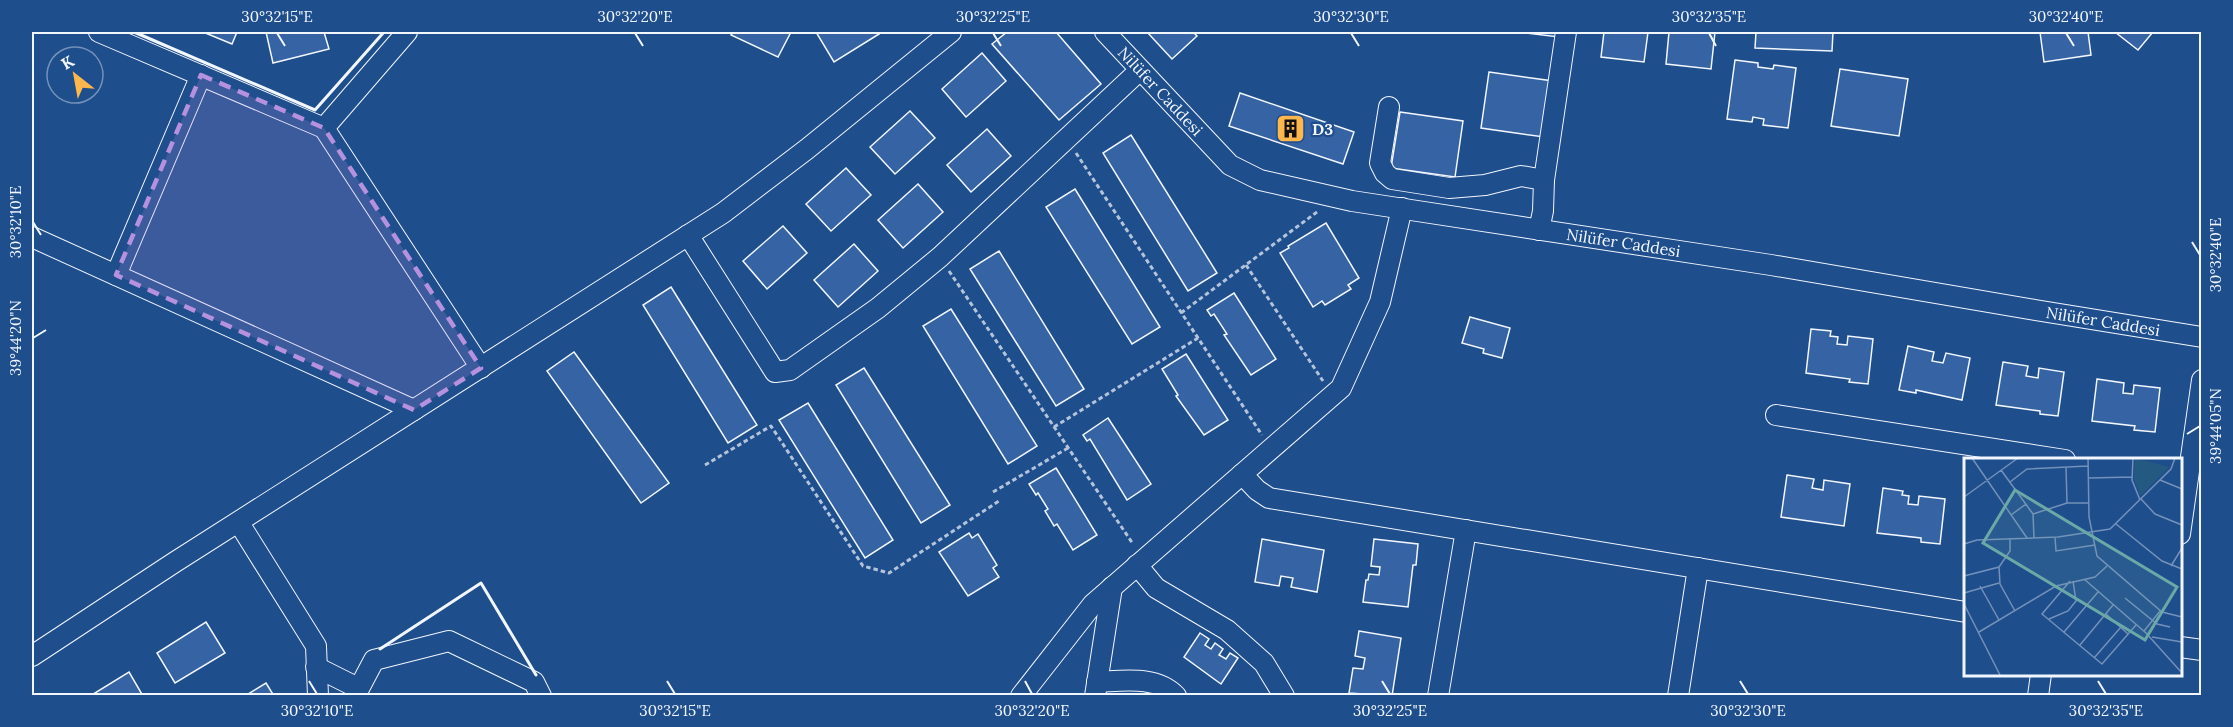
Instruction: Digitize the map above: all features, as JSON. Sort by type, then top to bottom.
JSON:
[{"type":"street","points":[[99,32],[324,128],[481,368]]},
{"type":"street","points":[[324,128],[407,32]]},
{"type":"street","points":[[32,656],[723,213],[903,73],[951,32]]},
{"type":"street","name":"Nilüfer Caddesi","points":[[1105,32],[1230,165],[1260,180],[1338,198],[1771,265],[2202,337]]},
{"type":"street","points":[[1539,230],[1544,180],[1566,32]]},
{"type":"street","points":[[688,235],[775,372],[790,370],[878,308],[940,257],[1140,70]]},
{"type":"street","points":[[116,275],[201,75]]},
{"type":"street","points":[[1389,107],[1380,163],[1385,173],[1392,179],[1449,188],[1485,185],[1521,176],[1544,180]]},
{"type":"street","points":[[1021,696],[1093,604],[1341,388],[1380,302],[1402,208]]},
{"type":"street","points":[[32,237],[414,410]]},
{"type":"street","points":[[2182,528],[2202,380]]},
{"type":"street","points":[[1776,415],[2053,458]]},
{"type":"street","points":[[1242,474],[1269,498],[1964,612]]},
{"type":"street","points":[[239,522],[316,646],[318,696]]},
{"type":"street","points":[[1438,696],[1466,530]]},
{"type":"street","points":[[1140,562],[1156,588],[1227,630],[1264,663],[1284,696]]},
{"type":"street","points":[[1678,696],[1698,568]]},
{"type":"street","points":[[1112,586],[1096,689],[1139,680],[1169,688],[1176,696]]},
{"type":"street","points":[[316,667],[356,692],[374,660],[449,641],[534,682],[542,696]]},
{"type":"street","points":[[2182,647],[2202,650]]},
{"type":"street","points":[[2038,696],[2041,676]]},
{"type":"path","points":[[1067,139],[1271,448]]},
{"type":"path","points":[[1181,313],[1338,198]]},
{"type":"path","points":[[940,257],[1068,448],[1140,562]]},
{"type":"path","points":[[1246,265],[1332,395]]},
{"type":"path","points":[[1054,427],[1198,338]]},
{"type":"path","points":[[705,465],[771,426],[862,566],[889,573],[999,501]]},
{"type":"path","points":[[993,492],[1068,448]]},
{"type":"highlighted area","points":[[201,75],[324,128],[481,368],[414,410],[116,275]]},
{"type":"building","points":[[203,32],[237,32],[232,44]]},
{"type":"building","points":[[266,32],[324,32],[329,49],[273,63]]},
{"type":"building","points":[[733,32],[791,32],[778,57],[731,35]]},
{"type":"building","points":[[816,32],[877,32],[879,34],[834,62]]},
{"type":"building","points":[[1007,32],[1056,32],[1101,84],[1059,120],[992,44]]},
{"type":"building","points":[[1147,32],[1193,32],[1197,36],[1172,59]]},
{"type":"building","points":[[1518,32],[1560,32],[1559,37]]},
{"type":"building","points":[[1604,32],[1648,32],[1644,62],[1601,57]]},
{"type":"building","points":[[1669,32],[1715,32],[1711,69],[1666,64]]},
{"type":"building","points":[[1756,32],[1833,32],[1832,51],[1755,48]]},
{"type":"building","points":[[2040,32],[2088,32],[2091,55],[2044,62]]},
{"type":"building","points":[[2115,32],[2153,32],[2138,50]]},
{"type":"building","points":[[982,53],[1006,81],[966,117],[942,89]]},
{"type":"building","points":[[1735,60],[1758,63],[1758,67],[1773,69],[1774,65],[1796,68],[1788,128],[1763,125],[1764,119],[1753,117],[1752,122],[1727,119]]},
{"type":"building","points":[[1840,69],[1908,79],[1899,136],[1831,126]]},
{"type":"building","points":[[1489,72],[1553,81],[1544,137],[1481,128]]},
{"type":"building","name":"D3","points":[[1240,93],[1354,132],[1343,164],[1229,126]]},
{"type":"building","points":[[910,111],[935,138],[895,174],[870,147]]},
{"type":"building","points":[[1400,112],[1463,121],[1455,177],[1391,168]]},
{"type":"building","points":[[987,129],[1011,156],[971,192],[947,165]]},
{"type":"building","points":[[1131,135],[1217,273],[1188,291],[1103,153]]},
{"type":"building","points":[[846,168],[871,195],[831,231],[806,204]]},
{"type":"building","points":[[918,184],[943,212],[903,248],[878,220]]},
{"type":"building","points":[[1075,189],[1160,327],[1132,344],[1046,207]]},
{"type":"building","points":[[1326,223],[1359,278],[1348,285],[1351,289],[1325,305],[1322,301],[1313,307],[1280,253]]},
{"type":"building","points":[[783,226],[807,253],[767,289],[743,261]]},
{"type":"building","points":[[854,244],[878,271],[838,307],[814,280]]},
{"type":"building","points":[[999,251],[1084,389],[1056,406],[970,269]]},
{"type":"building","points":[[671,287],[757,425],[728,443],[643,305]]},
{"type":"building","points":[[1234,293],[1276,359],[1251,375],[1224,335],[1227,334],[1214,314],[1211,316],[1207,310]]},
{"type":"building","points":[[951,309],[1037,446],[1008,464],[923,326]]},
{"type":"building","points":[[1470,317],[1510,328],[1502,358],[1483,353],[1484,349],[1462,343]]},
{"type":"building","points":[[1811,329],[1831,331],[1830,336],[1838,337],[1837,344],[1847,345],[1848,336],[1873,339],[1868,384],[1806,373]]},
{"type":"building","points":[[1908,346],[1934,352],[1932,361],[1943,363],[1946,353],[1970,358],[1962,400],[1916,390],[1916,393],[1899,390]]},
{"type":"building","points":[[574,352],[669,483],[641,503],[547,371]]},
{"type":"building","points":[[1186,354],[1228,420],[1204,435],[1176,396],[1178,395],[1162,369]]},
{"type":"building","points":[[2003,362],[2028,366],[2026,376],[2038,378],[2039,368],[2064,372],[2058,416],[1996,405]]},
{"type":"building","points":[[864,368],[950,505],[921,523],[836,385]]},
{"type":"building","points":[[2097,379],[2124,383],[2123,393],[2133,394],[2134,385],[2160,388],[2155,432],[2134,430],[2135,426],[2092,421]]},
{"type":"building","points":[[808,403],[893,540],[865,558],[779,420]]},
{"type":"building","points":[[1108,418],[1151,484],[1127,500],[1090,439],[1087,441],[1083,435]]},
{"type":"building","points":[[1056,468],[1097,535],[1073,550],[1057,524],[1054,526],[1045,511],[1048,509],[1038,493],[1036,495],[1029,484]]},
{"type":"building","points":[[1787,475],[1814,479],[1812,488],[1823,490],[1824,480],[1850,484],[1844,526],[1781,517]]},
{"type":"building","points":[[1883,488],[1903,491],[1902,495],[1909,496],[1908,504],[1918,505],[1919,496],[1945,499],[1940,544],[1921,542],[1921,538],[1877,533]]},
{"type":"building","points":[[969,533],[972,538],[978,534],[997,565],[993,568],[999,577],[968,596],[939,552]]},
{"type":"building","points":[[1262,539],[1324,550],[1317,592],[1291,587],[1293,578],[1281,576],[1279,586],[1255,582]]},
{"type":"building","points":[[1374,539],[1418,544],[1408,607],[1363,602],[1369,574],[1379,575],[1380,567],[1371,566]]},
{"type":"building","points":[[206,622],[225,653],[175,683],[157,653]]},
{"type":"building","points":[[1359,631],[1401,638],[1392,696],[1349,693],[1353,668],[1363,669],[1365,658],[1355,656]]},
{"type":"building","points":[[1200,633],[1209,639],[1205,645],[1211,649],[1215,643],[1223,649],[1219,655],[1226,659],[1230,653],[1238,658],[1221,684],[1184,657]]},
{"type":"building","points":[[129,672],[143,696],[90,696]]},
{"type":"building","points":[[266,683],[274,696],[245,696]]},
{"type":"wall","points":[[134,32],[315,110],[384,32]]},
{"type":"wall","points":[[380,649],[481,583],[536,675]]},
{"type":"place","name":"D3","points":[[1291,129]]}]
